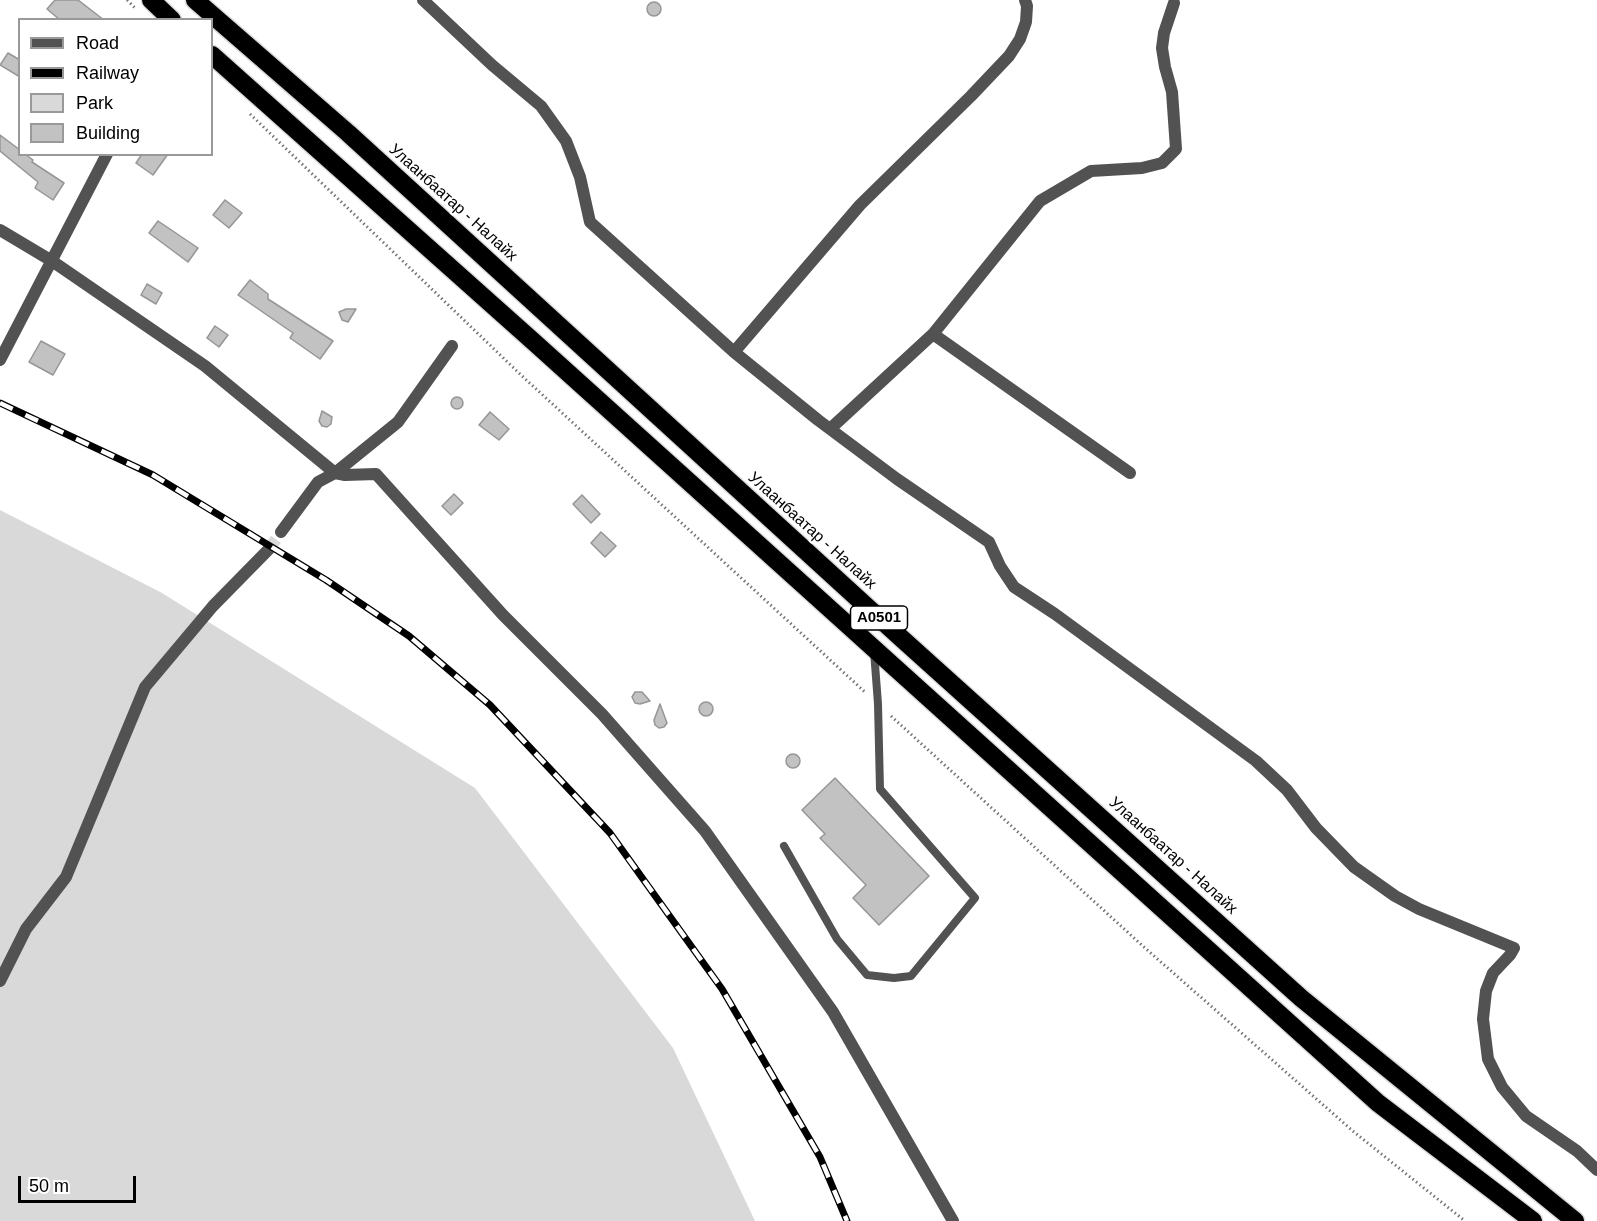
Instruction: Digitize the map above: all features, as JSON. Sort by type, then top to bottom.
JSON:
[{"type":"highway","points":[[151,0],[170,18]]},
{"type":"highway","name":"Улаанбаатар - Налайх","points":[[195,0],[348,133],[900,637],[1301,998],[1575,1221]]},
{"type":"highway","name":"A0501","points":[[213,56],[1378,1102],[1533,1221]]},
{"type":"street","points":[[423,0],[492,65],[541,106],[566,141],[580,177],[590,222],[734,352],[897,479],[989,542],[1000,566],[1014,587],[1055,614],[1256,761],[1287,790],[1316,828],[1354,867],[1395,896],[1419,909],[1514,948],[1510,956],[1493,973],[1486,991],[1483,1019],[1488,1059],[1502,1087],[1526,1116],[1577,1151],[1597,1170]]},
{"type":"street","points":[[734,352],[860,205],[1009,56],[1020,39],[1026,22],[1025,0]]},
{"type":"street","points":[[830,429],[933,334],[1040,201],[1091,171],[1142,168],[1162,163],[1176,149],[1172,92],[1162,48],[1164,33],[1174,3]]},
{"type":"street","points":[[0,360],[106,156]]},
{"type":"street","points":[[0,230],[52,261],[205,366],[335,473],[376,474],[503,615],[602,714],[705,831],[834,1012],[953,1221]]},
{"type":"street","points":[[933,334],[1130,473]]},
{"type":"street","points":[[281,532],[318,482],[335,473],[399,422],[452,346]]},
{"type":"street","points":[[0,981],[26,930],[66,877],[145,687],[213,606],[269,549]]},
{"type":"lane","points":[[784,846],[837,939],[867,975],[894,978],[911,976],[975,898],[880,789],[878,704],[873,648]]},
{"type":"path","points":[[243,107],[520,375],[1145,948],[1354,1132],[1465,1221]]},
{"type":"green space","points":[[0,510],[162,593],[475,788],[673,1048],[755,1221],[0,1221]]},
{"type":"building","points":[[55,0],[78,0],[101,18],[58,18],[47,9]]},
{"type":"building","points":[[654,2],[659,4],[661,9],[659,14],[654,16],[649,14],[647,9],[649,4]]},
{"type":"building","points":[[8,53],[18,59],[18,76],[0,65]]},
{"type":"building","points":[[0,135],[18,148],[18,156],[28,156],[33,160],[32,162],[64,183],[53,200],[35,188],[38,182],[0,151]]},
{"type":"building","points":[[141,156],[167,156],[153,175],[136,163]]},
{"type":"building","points":[[225,200],[242,213],[229,228],[213,215]]},
{"type":"building","points":[[158,221],[198,248],[188,262],[149,233]]},
{"type":"building","points":[[250,280],[268,294],[268,299],[333,341],[320,359],[290,338],[293,333],[238,295]]},
{"type":"building","points":[[147,284],[162,293],[156,304],[141,295]]},
{"type":"building","points":[[356,309],[348,322],[342,320],[339,312]]},
{"type":"building","points":[[215,326],[228,335],[219,347],[207,338]]},
{"type":"building","points":[[41,341],[65,354],[53,375],[29,362]]},
{"type":"building","points":[[459,397],[462,398],[462,408],[455,409],[452,408],[451,401],[452,398]]},
{"type":"building","points":[[322,411],[332,417],[331,424],[327,427],[322,426],[319,421]]},
{"type":"building","points":[[490,412],[509,429],[499,440],[479,425]]},
{"type":"building","points":[[454,494],[463,503],[451,515],[442,506]]},
{"type":"building","points":[[582,495],[600,514],[591,523],[573,504]]},
{"type":"building","points":[[601,532],[616,546],[605,557],[591,543]]},
{"type":"building","points":[[635,692],[642,692],[650,701],[635,703],[632,697]]},
{"type":"building","points":[[706,702],[711,704],[713,709],[711,714],[706,716],[701,714],[699,709],[701,704]]},
{"type":"building","points":[[660,704],[667,723],[664,727],[659,728],[655,725],[654,720]]},
{"type":"building","points":[[793,754],[798,756],[800,761],[798,766],[793,768],[788,766],[786,761],[788,756]]},
{"type":"building","points":[[835,778],[929,876],[879,925],[853,898],[866,885],[820,838],[825,834],[802,810]]},
{"type":"tunnel","points":[[269,549],[281,532]]},
{"type":"railway","points":[[0,403],[153,475],[326,580],[409,636],[490,705],[610,833],[722,989],[820,1157],[847,1221]]}]
